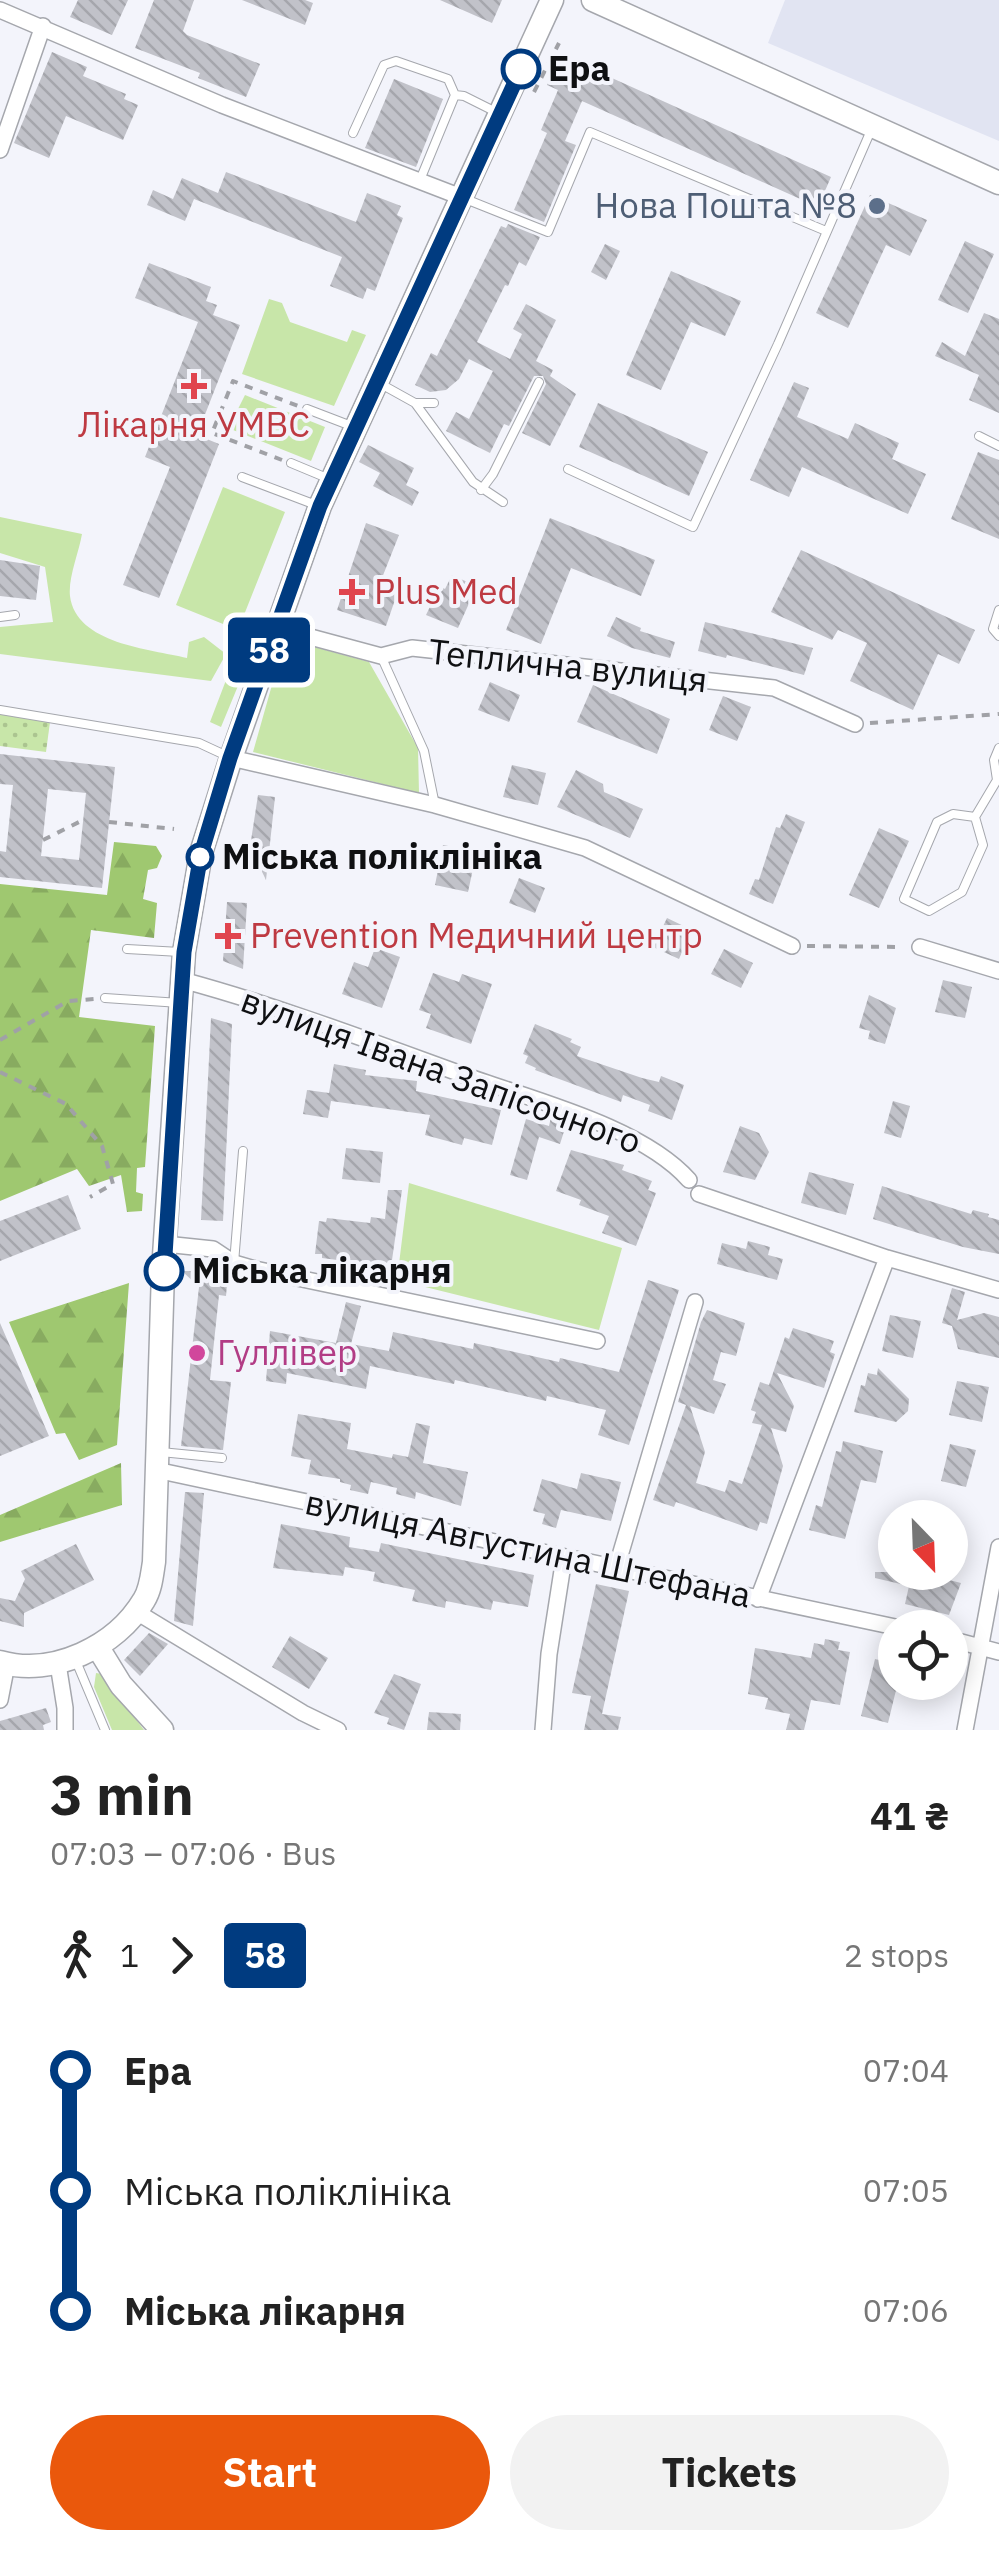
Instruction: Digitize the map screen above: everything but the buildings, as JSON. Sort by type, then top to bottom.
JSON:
[{"type":"street","points":[[0,1700],[4,1663],[66,1660],[114,1634],[144,1600],[154,1562],[165,1244],[184,952],[201,854],[230,758],[320,506],[552,0]]},
{"type":"street","points":[[594,0],[999,183]]},
{"type":"street","points":[[0,10],[222,105],[461,197]]},
{"type":"street","points":[[0,150],[43,26]]},
{"type":"street","name":"Теплична вулиця","points":[[277,628],[381,656],[412,648],[774,688],[856,724]]},
{"type":"street","points":[[230,758],[435,805],[585,848],[792,946]]},
{"type":"street","points":[[920,948],[999,970]]},
{"type":"street","name":"вулиця Івана Запісочного","points":[[182,992],[261,1002],[605,1126],[661,1153],[689,1180]]},
{"type":"street","points":[[699,1194],[887,1258],[999,1290]]},
{"type":"street","points":[[165,1244],[213,1249],[234,1263],[598,1341]]},
{"type":"street","points":[[758,1599],[887,1258]]},
{"type":"street","points":[[616,1569],[695,1302]]},
{"type":"street","name":"вулиця Августина Штефана","points":[[156,1461],[564,1558],[878,1624]]},
{"type":"street","points":[[965,1730],[999,1547]]},
{"type":"street","points":[[544,1730],[564,1558]]},
{"type":"street","points":[[135,1611],[303,1713],[338,1730]]},
{"type":"street","points":[[968,1644],[999,1652]]},
{"type":"street","points":[[97,1646],[121,1686],[162,1730]]},
{"type":"street","points":[[64,1730],[66,1660]]},
{"type":"lane","points":[[353,134],[384,65],[396,61],[448,79],[455,96],[420,181]]},
{"type":"lane","points":[[455,96],[464,96],[500,114]]},
{"type":"lane","points":[[568,469],[693,527],[872,128]]},
{"type":"lane","points":[[461,197],[548,232],[590,132],[826,232]]},
{"type":"lane","points":[[375,381],[415,404],[481,490],[503,502]]},
{"type":"lane","points":[[481,490],[493,474],[538,382]]},
{"type":"lane","points":[[415,404],[434,403]]},
{"type":"lane","points":[[307,409],[354,428]]},
{"type":"lane","points":[[978,436],[999,446]]},
{"type":"lane","points":[[291,463],[331,480]]},
{"type":"lane","points":[[242,477],[320,506]]},
{"type":"lane","points":[[999,610],[994,630],[999,636]]},
{"type":"lane","points":[[0,617],[16,615]]},
{"type":"lane","points":[[381,656],[424,750],[435,805]]},
{"type":"lane","points":[[0,710],[199,742],[230,758]]},
{"type":"lane","points":[[975,817],[953,814],[937,822],[904,899],[929,911],[962,892],[983,844],[975,817],[997,780],[994,760],[999,748]]},
{"type":"lane","points":[[127,949],[184,952]]},
{"type":"lane","points":[[104,998],[182,992]]},
{"type":"lane","points":[[234,1263],[243,1152]]},
{"type":"lane","points":[[156,1461],[222,1458]]},
{"type":"lane","points":[[66,1660],[105,1730]]},
{"type":"path","points":[[291,463],[212,433],[232,381],[307,409]]},
{"type":"path","points":[[856,724],[999,714]]},
{"type":"path","points":[[42,840],[83,820]]},
{"type":"path","points":[[109,822],[174,829]]},
{"type":"path","points":[[792,946],[920,948]]},
{"type":"path","points":[[0,1040],[68,1002],[104,998]]},
{"type":"path","points":[[0,1072],[66,1104],[102,1146],[114,1184],[90,1196]]},
{"type":"shaded area","points":[[785,0],[999,0],[999,141],[768,43]]},
{"type":"green space","points":[[269,299],[282,303],[290,322],[347,342],[352,330],[366,335],[334,406],[242,374]]},
{"type":"green space","points":[[245,395],[325,427],[311,461],[233,430],[232,421]]},
{"type":"green space","points":[[223,487],[285,512],[238,630],[176,605]]},
{"type":"green space","points":[[0,517],[82,534],[70,596],[75,612],[86,625],[117,642],[187,658],[189,642],[204,637],[226,654],[211,681],[0,654],[0,627],[53,622],[45,567],[0,553]]},
{"type":"green space","points":[[285,639],[369,662],[418,748],[419,793],[253,752]]},
{"type":"green space","points":[[241,641],[252,652],[221,727],[210,722]]},
{"type":"green space","points":[[0,714],[50,722],[46,752],[0,746]]},
{"type":"green space","points":[[114,842],[156,846],[162,856],[157,868],[148,870],[143,899],[157,903],[154,938],[91,930],[79,1017],[155,1026],[145,1167],[137,1168],[136,1192],[143,1194],[142,1211],[127,1212],[121,1175],[89,1186],[77,1169],[0,1201],[0,884],[107,895]]},
{"type":"green space","points":[[409,1183],[622,1248],[599,1330],[397,1280]]},
{"type":"green space","points":[[129,1283],[117,1445],[79,1460],[65,1433],[56,1434],[9,1322]]},
{"type":"green space","points":[[121,1463],[122,1505],[0,1542],[0,1515]]},
{"type":"green space","points":[[96,1673],[102,1674],[144,1730],[112,1730],[94,1687]]},
{"type":"bus line","name":"58","points":[[164,1271],[184,952],[201,854],[230,758],[320,506],[521,69]]},
{"type":"place","name":"Ера","points":[[521,69]]},
{"type":"place","name":"Нова Пошта №8","points":[[877,206]]},
{"type":"place","name":"Лікарня УМВС","points":[[194,386]]},
{"type":"place","name":"Plus Med","points":[[352,592]]},
{"type":"place","name":"Міська поліклініка","points":[[200,857]]},
{"type":"place","name":"Prevention Медичний центр","points":[[228,936]]},
{"type":"place","name":"Міська лікарня","points":[[164,1271]]},
{"type":"place","name":"Гуллівер","points":[[197,1353]]}]
